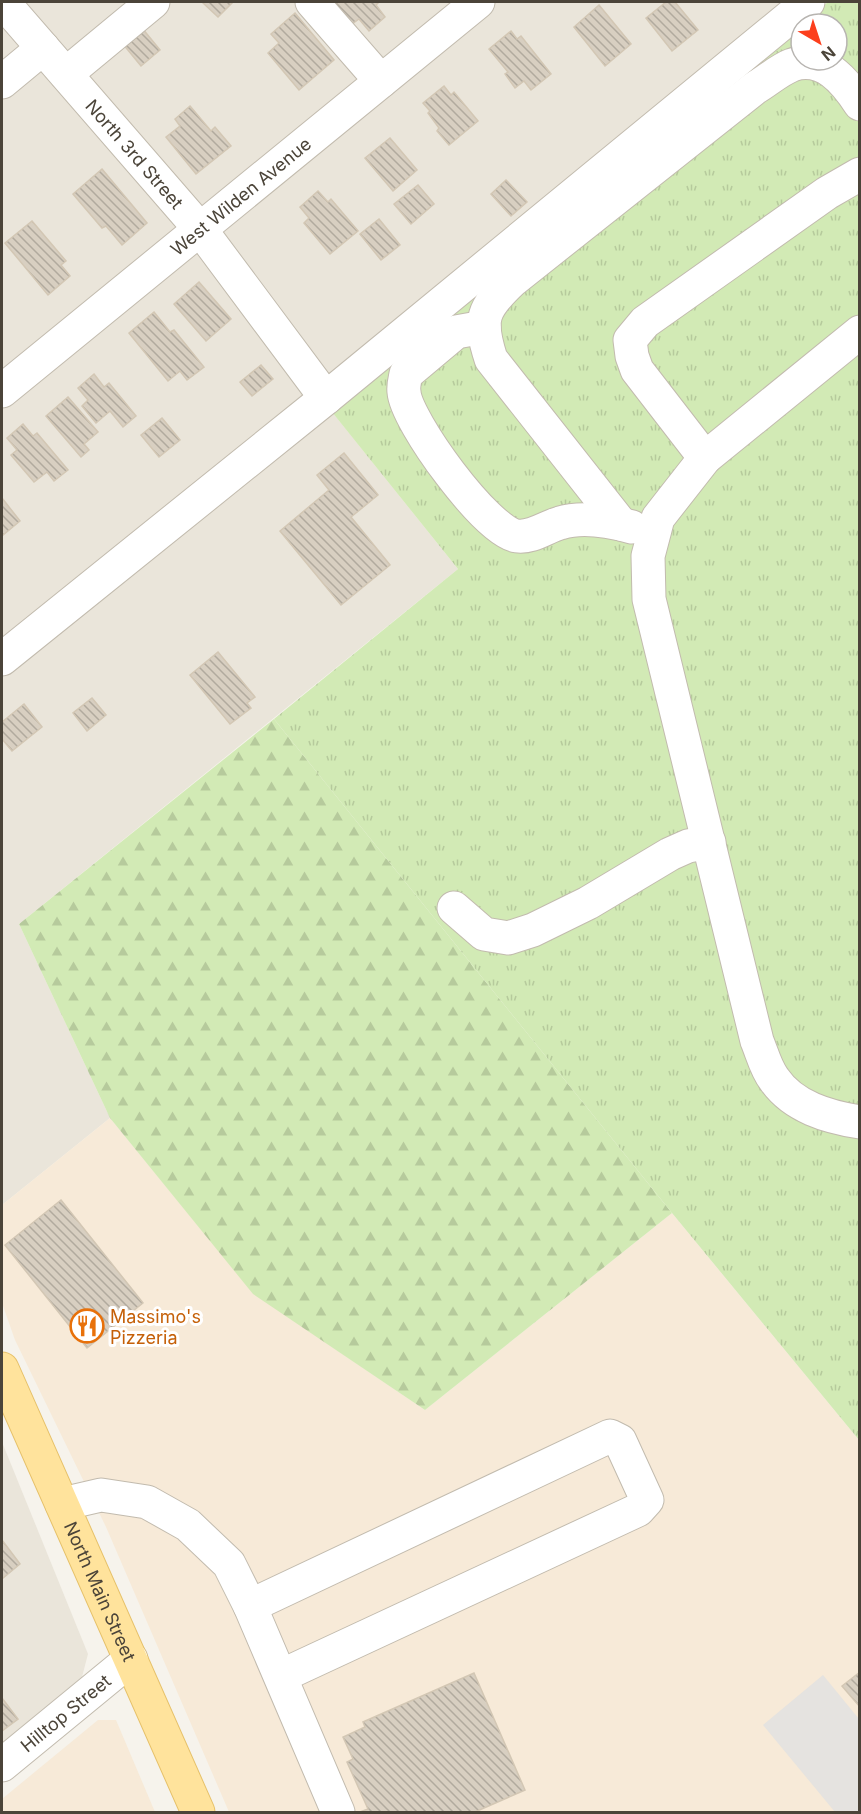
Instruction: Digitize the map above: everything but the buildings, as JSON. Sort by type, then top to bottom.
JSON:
[{"type":"main road","name":"North Main Street","points":[[2,1369],[198,1812]]},
{"type":"street","name":"North 3rd Street","points":[[3,2],[200,229],[326,398]]},
{"type":"street","points":[[66,74],[153,2]]},
{"type":"street","points":[[312,2],[381,81]]},
{"type":"street","name":"West Wilden Avenue","points":[[2,391],[478,2]]},
{"type":"street","points":[[2,659],[326,398],[791,7]]},
{"type":"street","points":[[2,82],[43,48]]},
{"type":"street","points":[[621,524],[491,359],[483,335],[484,314],[497,295],[513,280],[755,88],[792,65],[813,63],[856,82]]},
{"type":"street","points":[[705,458],[637,370],[630,340],[645,322],[827,193],[860,174]]},
{"type":"street","points":[[484,327],[456,332],[406,374],[404,392],[413,416],[426,439],[474,504],[496,526],[516,536],[535,534],[561,523],[585,520],[621,524],[654,532]]},
{"type":"street","points":[[860,332],[705,458],[658,518],[648,556],[649,599],[757,1041],[774,1079],[798,1102],[834,1118],[860,1122]]},
{"type":"street","points":[[454,908],[484,934],[508,938],[533,930],[588,903],[670,854],[688,846],[709,842]]},
{"type":"street","points":[[250,1606],[610,1436],[620,1441],[646,1500],[638,1510],[281,1676]]},
{"type":"street","points":[[62,1504],[100,1495],[147,1502],[188,1524],[229,1564],[281,1676],[338,1812]]},
{"type":"street","name":"Hilltop Street","points":[[2,1765],[131,1659]]},
{"type":"shaded area","points":[[2,2],[801,2],[321,398],[458,569],[19,924],[110,1118],[2,1205]]},
{"type":"shaded area","points":[[110,1118],[253,1293],[425,1410],[672,1213],[859,1440],[859,1812],[229,1812],[106,1527],[15,1340],[2,1303],[2,1205]]},
{"type":"shaded area","points":[[2,1442],[88,1654],[82,1677],[2,1743]]},
{"type":"shaded area","points":[[823,1675],[859,1719],[859,1812],[835,1812],[763,1725]]},
{"type":"shaded area","points":[[98,1720],[116,1720],[155,1812],[2,1812],[2,1799]]},
{"type":"green space","points":[[828,2],[859,2],[859,1440],[672,1213],[274,719],[458,569],[332,412],[789,34],[789,72],[849,72],[849,12],[816,12]]},
{"type":"green space","points":[[274,719],[672,1213],[425,1410],[253,1294],[110,1118],[19,924]]},
{"type":"place","name":"Massimo's Pizzeria","points":[[87,1326]]}]
